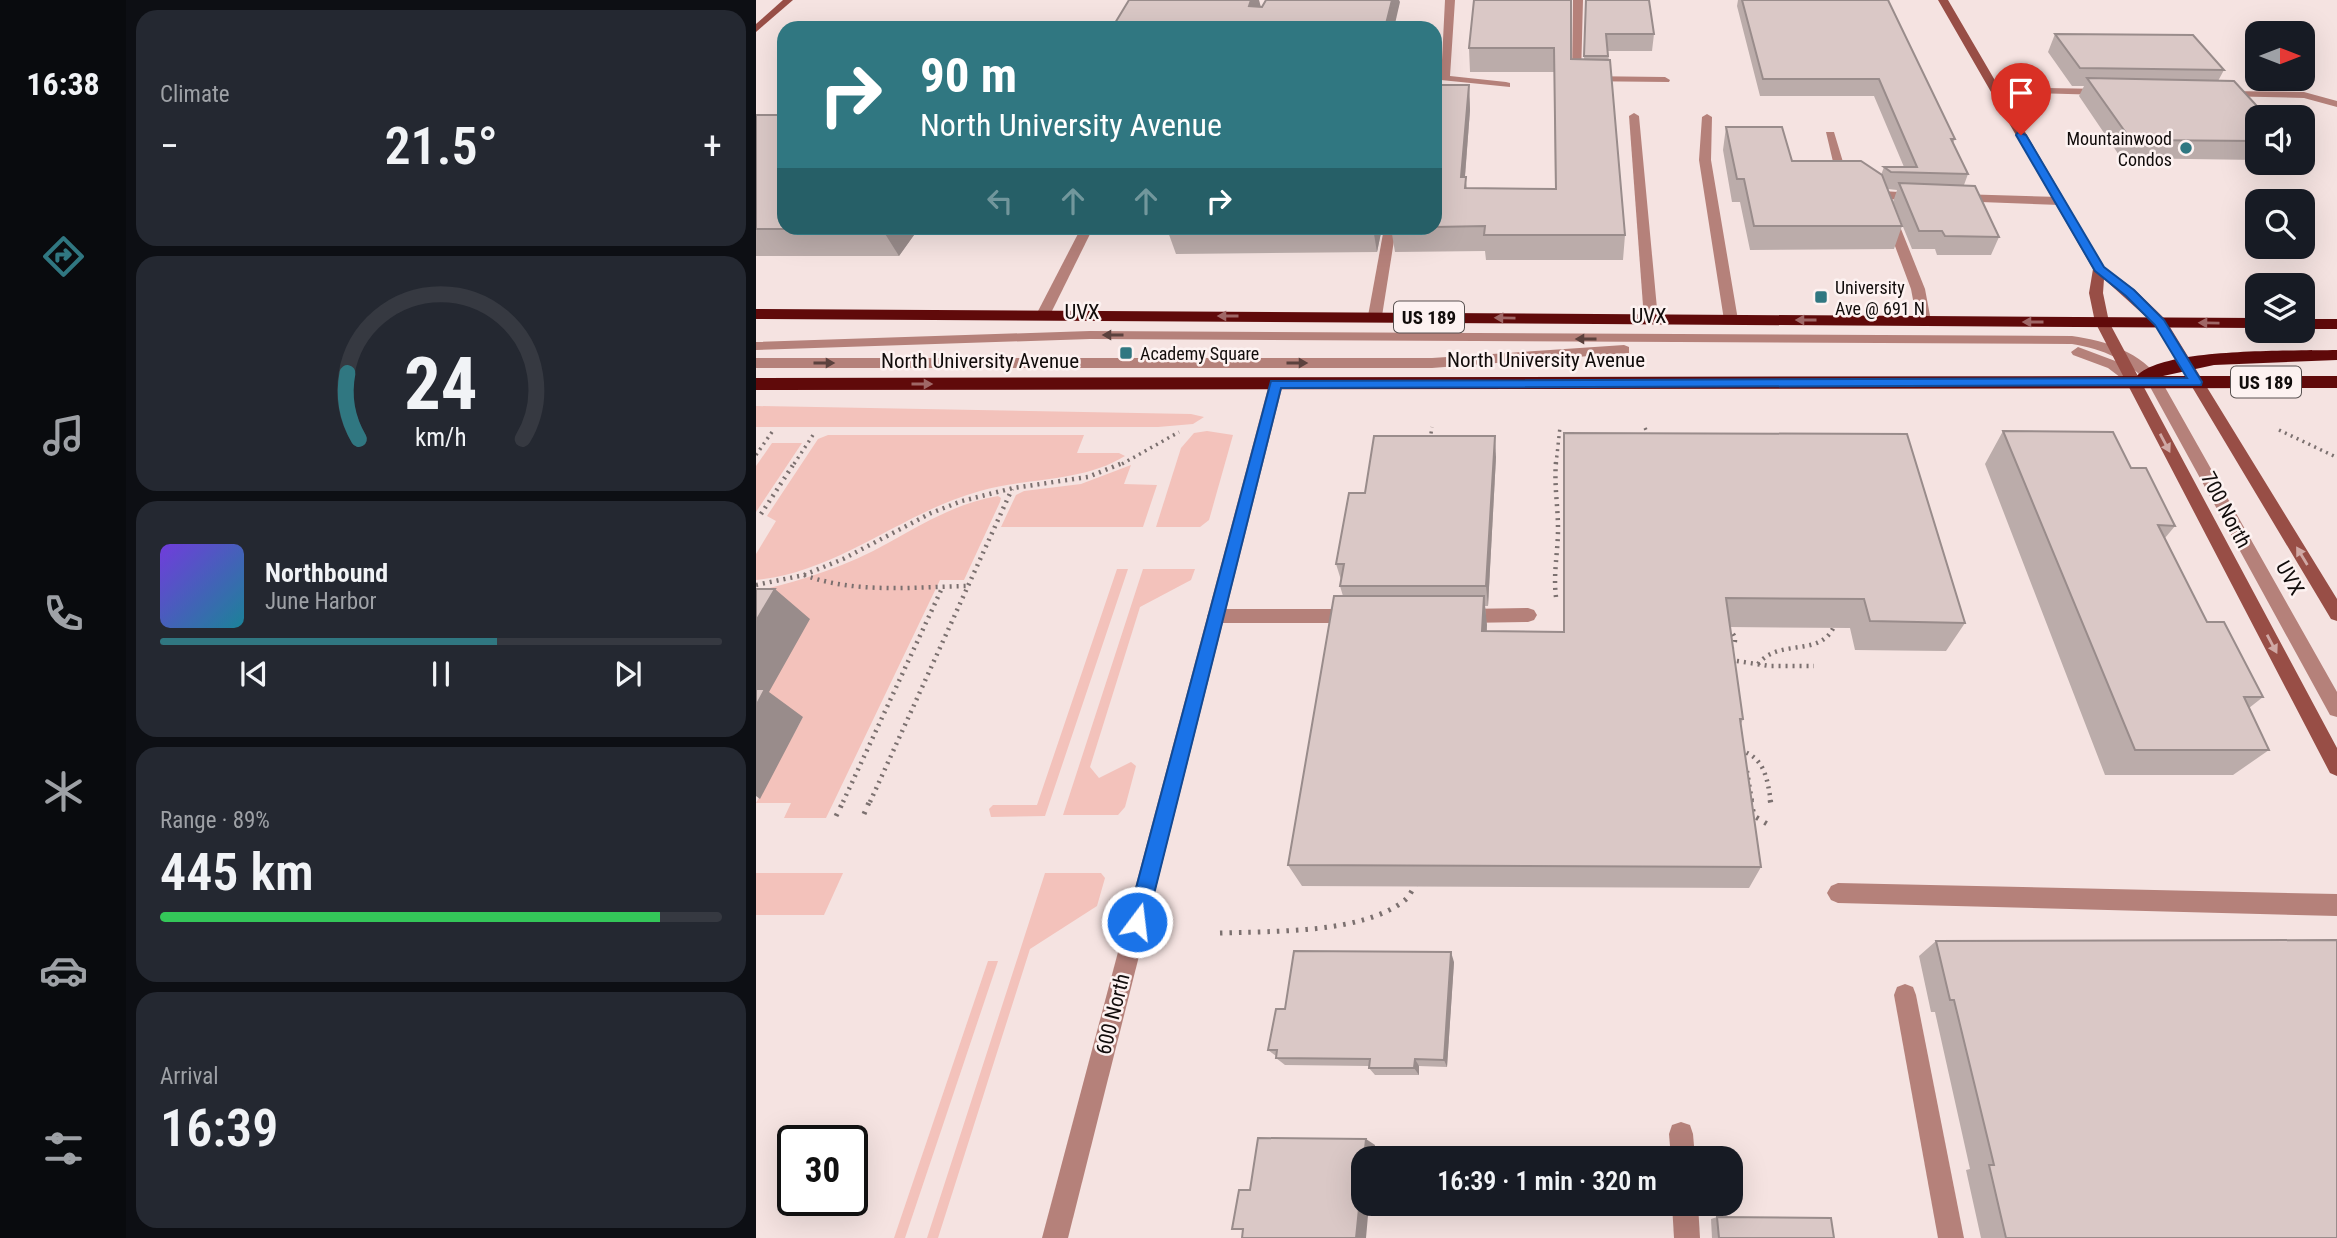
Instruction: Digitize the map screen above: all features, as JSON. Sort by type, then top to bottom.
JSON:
[{"type":"highway","name":"North University Avenue","points":[[756,314],[2245,323]]},
{"type":"highway","points":[[2315,324],[2337,324]]},
{"type":"highway","points":[[2146,380],[2185,365],[2226,360],[2337,355]]},
{"type":"highway","name":"North University Avenue","points":[[756,384],[2146,380],[2337,382]]},
{"type":"street","points":[[756,29],[788,0]]},
{"type":"street","points":[[1450,0],[1445,78],[1506,85]]},
{"type":"street","points":[[1578,0],[1576,79],[1665,80]]},
{"type":"street","name":"700 North","points":[[1943,0],[2099,269],[2130,293],[2160,322],[2337,614]]},
{"type":"street","points":[[1995,90],[2118,92]]},
{"type":"street","points":[[2211,94],[2304,95],[2337,104]]},
{"type":"street","points":[[1634,116],[1651,320]]},
{"type":"street","points":[[1707,117],[1705,160],[1731,320]]},
{"type":"street","points":[[1830,134],[1838,164],[1873,189],[1942,198],[2060,201]]},
{"type":"street","points":[[1873,189],[1918,289],[1924,321]]},
{"type":"street","points":[[1043,315],[1083,235]]},
{"type":"street","points":[[1375,316],[1389,235]]},
{"type":"street","name":"700 North","points":[[2099,269],[2096,293],[2102,322],[2118,352],[2146,380],[2337,767]]},
{"type":"street","name":"UVX","points":[[756,346],[1090,335],[2072,340],[2118,352]]},
{"type":"street","name":"UVX","points":[[756,363],[1409,363],[1680,348],[2060,349],[2100,358],[2146,380],[2337,709]]},
{"type":"street","name":"600 North","points":[[1055,1238],[1276,384]]},
{"type":"street","points":[[1447,616],[1528,615]]},
{"type":"street","points":[[1216,616],[1366,616]]},
{"type":"street","points":[[1838,893],[2337,905]]},
{"type":"street","points":[[1905,995],[1951,1238]]},
{"type":"street","points":[[1681,1133],[1682,1146]]},
{"type":"street","points":[[1686,1216],[1687,1238]]},
{"type":"path","points":[[1429,447],[1432,427]]},
{"type":"path","points":[[1558,607],[1554,582],[1558,529],[1554,485],[1560,427]]},
{"type":"path","points":[[1645,428],[1651,438],[1661,441]]},
{"type":"path","points":[[2279,430],[2336,457]]},
{"type":"path","points":[[756,455],[772,432]]},
{"type":"path","points":[[761,514],[815,432]]},
{"type":"path","points":[[756,585],[804,575],[853,554],[931,513],[962,501],[1013,488],[1088,477],[1118,466],[1179,432]]},
{"type":"path","points":[[864,814],[1013,488]]},
{"type":"path","points":[[804,575],[821,583],[845,586],[968,586]]},
{"type":"path","points":[[836,816],[943,586]]},
{"type":"path","points":[[1758,664],[1769,652],[1822,641],[1832,633],[1835,626],[1833,612]]},
{"type":"path","points":[[1702,636],[1714,636],[1721,631],[1729,631],[1735,636],[1736,645],[1727,650]]},
{"type":"path","points":[[1714,636],[1717,646],[1727,650]]},
{"type":"path","points":[[1727,650],[1733,673]]},
{"type":"path","points":[[1730,660],[1814,666]]},
{"type":"path","points":[[1738,737],[1739,750],[1749,779],[1754,816],[1769,825]]},
{"type":"path","points":[[1729,751],[1753,753],[1764,764],[1772,809]]},
{"type":"path","points":[[1220,933],[1315,928],[1361,919],[1395,907],[1412,895],[1418,876]]},
{"type":"shaded area","points":[[756,406],[1191,414],[1204,417],[1193,424],[1158,427],[756,427]]},
{"type":"shaded area","points":[[1207,431],[1233,435],[1209,520],[1200,527],[1156,527],[1181,448],[1194,433]]},
{"type":"shaded area","points":[[828,435],[1084,435],[1077,453],[1119,453],[1125,456],[1091,471],[980,491],[924,513],[815,566],[756,580],[756,554],[776,521],[767,516],[818,439]]},
{"type":"shaded area","points":[[772,443],[802,443],[756,512],[756,466]]},
{"type":"shaded area","points":[[1131,465],[1124,484],[1157,485],[1143,527],[1001,527],[1016,495],[1024,491],[1081,484]]},
{"type":"shaded area","points":[[998,496],[1001,498],[1000,502],[964,580],[940,580],[826,818],[784,818],[791,803],[756,803],[803,717],[756,717],[756,591],[840,566],[941,515],[969,503]]},
{"type":"shaded area","points":[[1117,569],[1128,569],[1045,816],[991,817],[989,809],[993,805],[1037,805]]},
{"type":"shaded area","points":[[1143,569],[1195,569],[1191,580],[1140,607],[1090,767],[1099,778],[1131,762],[1136,766],[1125,807],[1118,815],[1063,815]]},
{"type":"shaded area","points":[[756,873],[843,873],[824,915],[756,915]]},
{"type":"shaded area","points":[[1045,873],[1101,873],[1105,878],[1097,906],[1030,949],[938,1238],[927,1238]]},
{"type":"shaded area","points":[[988,961],[998,961],[905,1238],[894,1238]]},
{"type":"building","points":[[1129,0],[1251,0],[1249,6],[1262,7],[1266,0],[1392,0],[1387,21],[1116,21]]},
{"type":"building","points":[[1474,0],[1571,0],[1571,59],[1610,60],[1625,235],[1484,235],[1485,226],[1442,227],[1442,85],[1469,85],[1461,177],[1466,177],[1465,188],[1556,189],[1554,48],[1469,48]]},
{"type":"building","points":[[1586,0],[1649,0],[1654,34],[1606,34],[1608,56],[1584,56]]},
{"type":"building","points":[[1742,0],[1888,0],[1955,139],[1951,139],[1968,174],[1891,172],[1884,167],[1917,167],[1879,79],[1763,79]]},
{"type":"building","points":[[2055,34],[2193,35],[2224,70],[2080,68]]},
{"type":"building","points":[[2087,78],[2234,81],[2256,105],[2245,105],[2245,141],[2131,140]]},
{"type":"building","points":[[756,115],[777,115],[777,229],[756,229]]},
{"type":"building","points":[[1726,127],[1782,127],[1792,161],[1861,161],[1882,175],[1902,226],[1754,226],[1744,179],[1737,179]]},
{"type":"building","points":[[1899,183],[1975,186],[1999,237],[1945,236],[1942,231],[1919,231]]},
{"type":"building","points":[[2003,431],[2113,432],[2131,468],[2146,468],[2175,526],[2158,525],[2207,622],[2224,622],[2263,697],[2244,697],[2269,750],[2135,750]]},
{"type":"building","points":[[1564,433],[1907,434],[1965,623],[1870,621],[1864,599],[1726,598],[1761,867],[1288,865],[1334,596],[1484,596],[1482,631],[1564,632]]},
{"type":"building","points":[[1374,436],[1495,436],[1486,586],[1340,586],[1344,564],[1336,564],[1349,493],[1365,493]]},
{"type":"building","points":[[756,589],[775,589],[756,621]]},
{"type":"building","points":[[756,689],[765,689],[756,706]]},
{"type":"building","points":[[2337,940],[2337,1238],[2006,1238],[1989,1165],[1994,1165],[1954,1000],[1950,1000],[1936,941]]},
{"type":"building","points":[[1294,951],[1451,952],[1444,1060],[1415,1059],[1414,1068],[1369,1068],[1370,1059],[1276,1058],[1277,1050],[1268,1050],[1276,1009],[1285,1009]]},
{"type":"building","points":[[1258,1138],[1366,1139],[1365,1146],[1351,1146],[1351,1216],[1358,1216],[1356,1238],[1242,1238],[1243,1229],[1232,1229],[1239,1190],[1250,1190]]},
{"type":"building","points":[[1717,1217],[1831,1218],[1834,1238],[1719,1238]]},
{"type":"place","name":"Mountainwood Condos","points":[[2186,148]]},
{"type":"place","name":"University Ave @ 691 N","points":[[1821,297]]},
{"type":"place","name":"Academy Square","points":[[1126,353]]},
{"type":"route","points":[[1137,922],[1276,384],[2196,382],[2160,322],[2130,293],[2099,269],[2021,135]]}]
